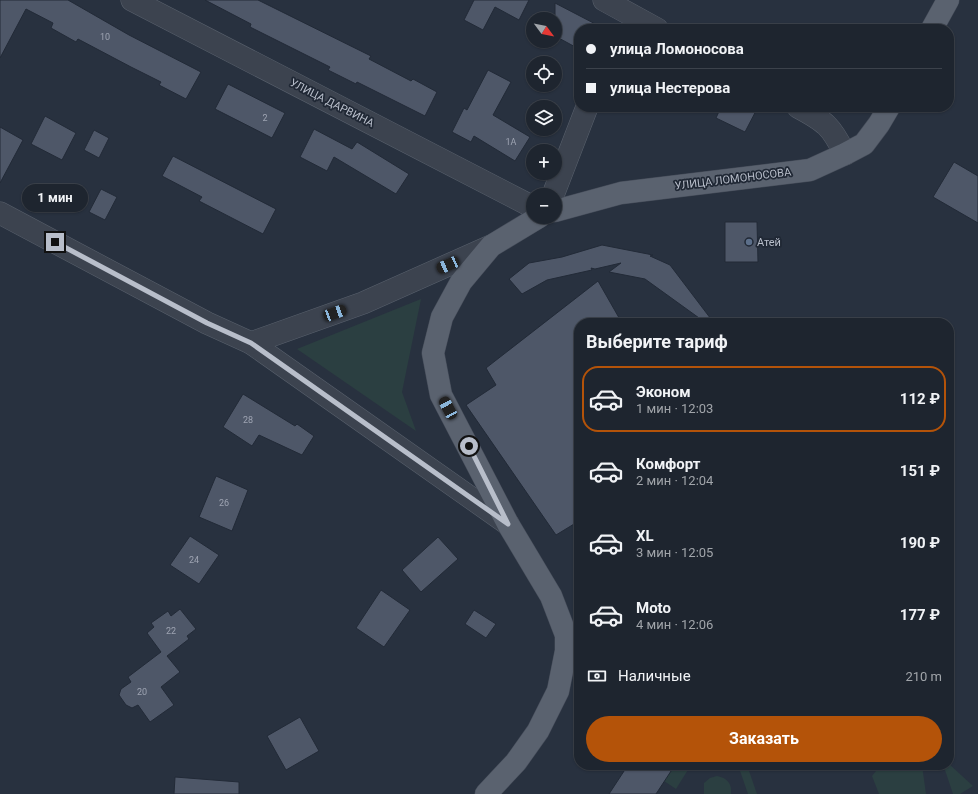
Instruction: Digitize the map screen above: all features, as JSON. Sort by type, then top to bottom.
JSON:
[{"type":"main road","points":[[935,24],[948,0]]},
{"type":"main road","name":"УЛИЦА ЛОМОНОСОВА","points":[[562,209],[621,193],[810,170],[864,144],[886,112]]},
{"type":"main road","points":[[486,794],[516,762],[538,731],[558,691],[566,651],[566,635],[552,596],[508,524],[441,395],[433,353],[442,317],[461,282],[491,246],[527,224]]},
{"type":"street","name":"УЛИЦА ДАРВИНА","points":[[132,0],[526,202]]},
{"type":"street","points":[[604,0],[623,13],[646,24]]},
{"type":"street","points":[[556,188],[585,112]]},
{"type":"street","points":[[807,112],[822,120],[835,133],[845,154]]},
{"type":"street","points":[[0,213],[207,323],[251,343],[508,524]]},
{"type":"street","points":[[251,343],[363,303],[491,246]]},
{"type":"green space","points":[[421,299],[402,392],[416,431],[297,349]]},
{"type":"green space","points":[[954,769],[973,786],[960,794],[953,794],[945,770],[954,770]]},
{"type":"green space","points":[[672,770],[688,770],[676,789],[664,781]]},
{"type":"green space","points":[[740,770],[749,770],[757,794],[748,794]]},
{"type":"green space","points":[[877,770],[923,770],[926,794],[879,794],[872,776]]},
{"type":"green space","points":[[717,776],[724,778],[730,784],[731,794],[704,794],[704,783],[710,778]]},
{"type":"building","points":[[0,0],[68,0],[129,35],[201,72],[186,99],[159,85],[161,82],[78,39],[76,42],[51,28],[53,23],[26,9],[0,58]]},
{"type":"building","points":[[205,0],[258,0],[371,56],[369,59],[411,81],[413,79],[437,92],[425,116],[357,82],[356,84],[328,70],[330,67],[250,27],[251,24]]},
{"type":"building","points":[[474,0],[529,0],[519,20],[495,7],[483,30],[464,20]]},
{"type":"building","points":[[555,3],[595,24],[574,24],[574,46],[562,40],[562,12],[555,12]]},
{"type":"building","points":[[488,70],[511,82],[493,115],[530,137],[515,161],[474,136],[471,142],[452,132],[464,108],[467,110]]},
{"type":"building","points":[[228,84],[285,113],[272,138],[215,109]]},
{"type":"building","points":[[719,112],[755,112],[745,132],[716,118]]},
{"type":"building","points":[[45,116],[76,133],[62,160],[31,144]]},
{"type":"building","points":[[0,127],[23,140],[0,183]]},
{"type":"building","points":[[314,129],[352,149],[357,142],[409,174],[396,194],[334,157],[327,171],[300,157]]},
{"type":"building","points":[[94,130],[109,138],[99,158],[84,150]]},
{"type":"building","points":[[173,156],[276,209],[263,234],[199,201],[202,197],[162,176]]},
{"type":"building","points":[[954,162],[978,176],[978,223],[933,197]]},
{"type":"building","points":[[101,189],[117,197],[105,220],[89,212]]},
{"type":"building","points":[[725,222],[757,222],[758,262],[725,262]]},
{"type":"building","points":[[602,245],[653,255],[650,256],[670,265],[710,318],[699,318],[645,279],[609,272],[621,263],[595,269],[591,268],[592,270],[547,280],[522,294],[509,279],[529,263],[562,257]]},
{"type":"building","points":[[598,281],[619,318],[574,318],[574,524],[556,535],[466,405],[496,385],[486,368]]},
{"type":"building","points":[[243,394],[295,426],[297,424],[314,436],[302,455],[259,435],[252,446],[223,427]]},
{"type":"building","points":[[216,476],[248,490],[232,531],[199,517]]},
{"type":"building","points":[[190,536],[219,555],[199,584],[170,565]]},
{"type":"building","points":[[438,537],[458,559],[421,592],[402,570]]},
{"type":"building","points":[[381,590],[410,610],[384,647],[356,628]]},
{"type":"building","points":[[180,609],[196,629],[187,636],[189,639],[167,656],[180,672],[161,687],[174,705],[150,722],[138,705],[132,708],[126,705],[119,695],[121,689],[131,682],[128,677],[161,652],[147,633],[154,627],[151,623],[168,611],[171,616]]},
{"type":"building","points":[[474,610],[496,624],[486,638],[465,624]]},
{"type":"building","points":[[300,717],[319,751],[286,770],[267,736]]},
{"type":"building","points":[[625,770],[672,770],[656,794],[609,794]]},
{"type":"building","points":[[175,777],[239,782],[239,794],[174,794]]},
{"type":"place","name":"Атей","points":[[749,242]]},
{"type":"route","points":[[55,242],[207,323],[251,343],[508,524],[469,446]]}]
